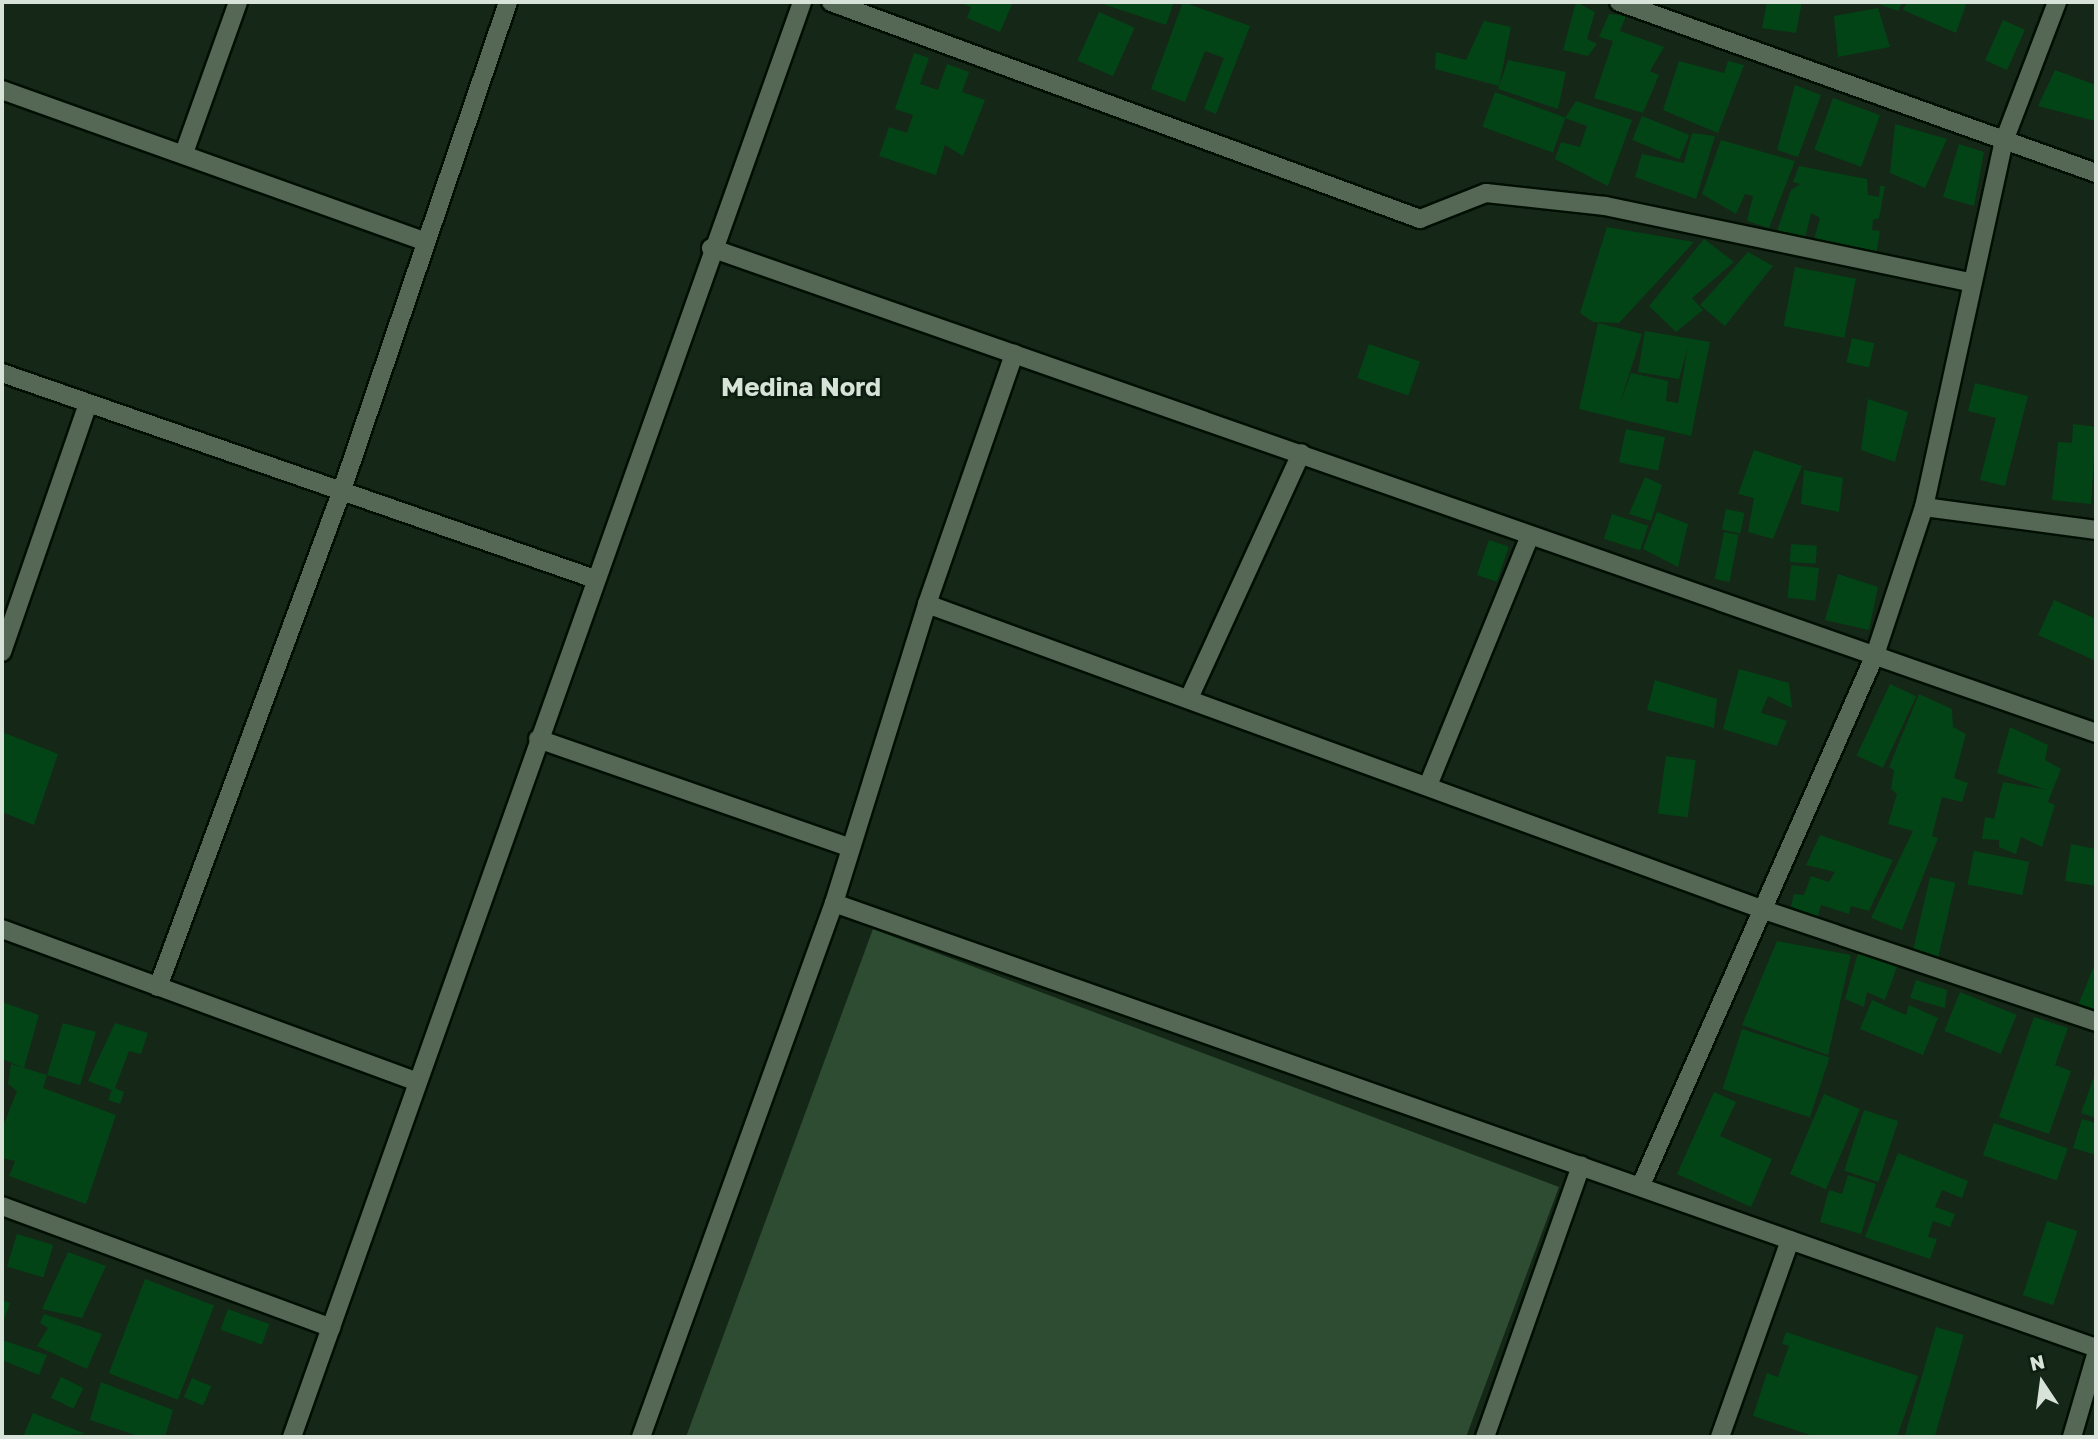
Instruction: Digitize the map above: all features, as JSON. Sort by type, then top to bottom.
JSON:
[{"type":"street","points":[[184,153],[239,2]]},
{"type":"street","points":[[158,987],[342,490],[423,241],[508,2]]},
{"type":"street","points":[[292,1437],[711,248],[803,2]]},
{"type":"street","points":[[831,2],[1420,219],[1486,193],[1605,206],[1969,282]]},
{"type":"street","points":[[1619,2],[2096,173]]},
{"type":"street","points":[[1641,1185],[1875,655],[1924,507],[1969,282],[2004,141],[2057,2]]},
{"type":"street","points":[[2,90],[184,153],[423,241]]},
{"type":"street","points":[[711,248],[2096,733]]},
{"type":"street","points":[[641,1437],[834,903],[928,604],[1014,354]]},
{"type":"street","points":[[2,373],[87,406],[342,490],[594,579]]},
{"type":"street","points":[[2,651],[87,406]]},
{"type":"street","points":[[1190,696],[1301,453]]},
{"type":"street","points":[[1924,507],[2096,530]]},
{"type":"street","points":[[1429,783],[1530,536]]},
{"type":"street","points":[[928,604],[1429,783],[1764,910],[2096,1022]]},
{"type":"street","points":[[538,739],[850,848]]},
{"type":"street","points":[[834,903],[1641,1185],[2096,1348]]},
{"type":"street","points":[[2,929],[417,1082]]},
{"type":"street","points":[[1485,1437],[1581,1166]]},
{"type":"street","points":[[2,1206],[331,1328]]},
{"type":"street","points":[[1720,1437],[1790,1240]]},
{"type":"street","points":[[2072,1437],[2096,1355]]},
{"type":"green space","points":[[873,929],[1559,1187],[1466,1437],[686,1437]]},
{"type":"building","points":[[958,2],[1013,2],[1000,32],[967,18],[971,7]]},
{"type":"building","points":[[1097,2],[1174,2],[1166,25]]},
{"type":"building","points":[[1183,2],[1250,26],[1216,114],[1204,109],[1224,58],[1205,51],[1185,102],[1151,89]]},
{"type":"building","points":[[1576,2],[1595,12],[1587,39],[1597,44],[1588,56],[1563,50]]},
{"type":"building","points":[[1767,2],[1802,2],[1796,33],[1762,28]]},
{"type":"building","points":[[1873,2],[1903,2],[1898,11]]},
{"type":"building","points":[[1907,2],[1967,2],[1956,33],[1903,10]]},
{"type":"building","points":[[1878,8],[1890,47],[1838,57],[1834,16]]},
{"type":"building","points":[[1099,12],[1135,28],[1113,76],[1077,60]]},
{"type":"building","points":[[1609,14],[1626,16],[1620,31],[1664,47],[1650,71],[1659,75],[1643,113],[1594,98],[1613,41],[1599,37]]},
{"type":"building","points":[[2003,20],[2025,30],[2007,70],[1985,60]]},
{"type":"building","points":[[1484,21],[1511,27],[1499,86],[1435,69],[1436,52],[1466,60]]},
{"type":"building","points":[[914,53],[929,58],[920,84],[938,90],[947,64],[969,72],[962,92],[985,100],[963,156],[945,145],[936,175],[879,156],[889,127],[907,133],[913,115],[895,109]]},
{"type":"building","points":[[1508,60],[1566,72],[1558,109],[1498,89]]},
{"type":"building","points":[[1679,61],[1724,73],[1728,61],[1744,65],[1718,133],[1663,110]]},
{"type":"building","points":[[2055,70],[2096,85],[2095,121],[2038,106]]},
{"type":"building","points":[[1795,85],[1821,95],[1798,157],[1777,150]]},
{"type":"building","points":[[1495,92],[1565,118],[1553,152],[1482,127]]},
{"type":"building","points":[[1833,98],[1880,115],[1861,167],[1814,150]]},
{"type":"building","points":[[1576,101],[1632,120],[1608,186],[1555,159],[1561,142],[1580,147],[1587,126],[1565,118]]},
{"type":"building","points":[[1642,116],[1689,135],[1680,159],[1632,140]]},
{"type":"building","points":[[1895,124],[1947,139],[1925,188],[1890,173]]},
{"type":"building","points":[[1692,133],[1715,136],[1696,199],[1635,177],[1642,154],[1684,163]]},
{"type":"building","points":[[1721,140],[1795,161],[1769,228],[1747,221],[1753,196],[1745,194],[1736,214],[1702,194]]},
{"type":"building","points":[[1959,144],[1984,152],[1974,206],[1943,197]]},
{"type":"building","points":[[1799,166],[1867,179],[1868,195],[1879,197],[1880,186],[1885,186],[1879,218],[1873,220],[1872,230],[1880,231],[1876,255],[1814,240],[1820,218],[1811,213],[1805,238],[1777,231],[1791,190],[1800,184],[1793,182]]},
{"type":"building","points":[[1607,227],[1694,242],[1619,323],[1593,322],[1580,313]]},
{"type":"building","points":[[1704,239],[1734,262],[1692,298],[1703,310],[1676,332],[1649,306]]},
{"type":"building","points":[[1748,252],[1773,266],[1725,326],[1700,305]]},
{"type":"building","points":[[1795,267],[1856,279],[1844,338],[1784,326]]},
{"type":"building","points":[[1598,323],[1642,334],[1619,406],[1631,373],[1668,381],[1666,401],[1678,403],[1688,347],[1679,379],[1638,372],[1645,331],[1710,342],[1691,436],[1579,409]]},
{"type":"building","points":[[1852,338],[1874,343],[1869,368],[1846,362]]},
{"type":"building","points":[[1369,344],[1420,362],[1408,396],[1357,378]]},
{"type":"building","points":[[1975,383],[2028,396],[2005,486],[1980,480],[1996,418],[1968,411]]},
{"type":"building","points":[[1868,399],[1908,412],[1895,462],[1861,450]]},
{"type":"building","points":[[2073,424],[2096,427],[2091,504],[2052,500],[2058,442],[2072,443]]},
{"type":"building","points":[[1626,429],[1665,437],[1658,471],[1619,462]]},
{"type":"building","points":[[1754,450],[1802,466],[1773,539],[1748,532],[1754,498],[1738,494]]},
{"type":"building","points":[[1804,470],[1843,478],[1839,512],[1801,504]]},
{"type":"building","points":[[1645,477],[1662,485],[1651,521],[1629,514]]},
{"type":"building","points":[[1726,509],[1745,513],[1740,533],[1722,530]]},
{"type":"building","points":[[1657,512],[1688,524],[1678,567],[1643,549]]},
{"type":"building","points":[[1612,514],[1648,526],[1640,550],[1604,539]]},
{"type":"building","points":[[1724,532],[1739,535],[1730,582],[1715,579]]},
{"type":"building","points":[[1489,540],[1509,547],[1497,582],[1477,575]]},
{"type":"building","points":[[1791,544],[1817,546],[1816,564],[1790,562]]},
{"type":"building","points":[[1791,565],[1819,568],[1815,601],[1788,598]]},
{"type":"building","points":[[1838,574],[1878,587],[1869,630],[1825,620]]},
{"type":"building","points":[[2054,600],[2096,619],[2096,661],[2038,635]]},
{"type":"building","points":[[1739,669],[1789,683],[1792,708],[1768,696],[1761,713],[1787,721],[1777,746],[1723,729]]},
{"type":"building","points":[[1655,680],[1717,699],[1714,728],[1647,710]]},
{"type":"building","points":[[1890,684],[1916,696],[1883,768],[1857,756]]},
{"type":"building","points":[[1919,694],[1952,709],[1953,727],[1966,734],[1954,778],[1968,783],[1962,802],[1942,797],[1932,836],[1938,838],[1902,930],[1871,918],[1913,831],[1888,824],[1897,794],[1891,789],[1894,770],[1889,767]]},
{"type":"building","points":[[2010,727],[2048,745],[2045,760],[2061,769],[2048,802],[2055,805],[2042,847],[2021,837],[2016,854],[1999,847],[1999,840],[1982,839],[1985,817],[1994,819],[2003,782],[2047,790],[1997,773]]},
{"type":"building","points":[[2,732],[58,754],[34,825],[2,812]]},
{"type":"building","points":[[1666,756],[1696,760],[1688,818],[1658,813]]},
{"type":"building","points":[[1820,835],[1893,860],[1869,911],[1851,906],[1849,914],[1821,905],[1817,919],[1791,906],[1794,894],[1804,895],[1811,876],[1829,882],[1835,872],[1806,865]]},
{"type":"building","points":[[2071,844],[2096,849],[2096,886],[2065,881]]},
{"type":"building","points":[[1974,851],[2029,862],[2022,895],[1968,884]]},
{"type":"building","points":[[1930,877],[1955,883],[1938,958],[1913,952]]},
{"type":"building","points":[[1777,941],[1851,955],[1828,1055],[1742,1025]]},
{"type":"building","points":[[1858,953],[1898,964],[1885,1000],[1867,992],[1864,1007],[1845,999]]},
{"type":"building","points":[[2096,961],[2096,1016],[2077,1008]]},
{"type":"building","points":[[1916,980],[1947,990],[1945,1008],[1910,998]]},
{"type":"building","points":[[1960,992],[2017,1015],[2001,1054],[1944,1031]]},
{"type":"building","points":[[1872,1000],[1906,1015],[1909,1005],[1938,1018],[1923,1055],[1860,1029]]},
{"type":"building","points":[[2,1002],[39,1015],[24,1068],[2,1059]]},
{"type":"building","points":[[2034,1017],[2068,1028],[2055,1065],[2071,1071],[2049,1134],[1999,1117]]},
{"type":"building","points":[[63,1023],[96,1032],[80,1085],[47,1075]]},
{"type":"building","points":[[115,1023],[148,1033],[141,1054],[129,1051],[115,1088],[124,1092],[120,1104],[108,1100],[112,1090],[88,1081]]},
{"type":"building","points":[[1742,1029],[1829,1057],[1810,1117],[1723,1089]]},
{"type":"building","points":[[11,1064],[47,1075],[43,1088],[116,1115],[86,1204],[9,1176],[15,1161],[2,1158],[2,1129],[17,1091],[8,1084]]},
{"type":"building","points":[[2096,1071],[2096,1118],[2081,1113]]},
{"type":"building","points":[[1714,1092],[1736,1102],[1720,1136],[1772,1159],[1751,1207],[1677,1174]]},
{"type":"building","points":[[1824,1094],[1860,1109],[1826,1189],[1790,1174]]},
{"type":"building","points":[[1864,1110],[1898,1121],[1878,1182],[1844,1171]]},
{"type":"building","points":[[2082,1119],[2096,1123],[2096,1155],[2073,1148]]},
{"type":"building","points":[[1994,1123],[2068,1148],[2057,1181],[1983,1155]]},
{"type":"building","points":[[1898,1153],[1968,1181],[1962,1198],[1942,1190],[1935,1207],[1955,1214],[1950,1227],[1933,1221],[1928,1237],[1937,1239],[1930,1259],[1865,1237]]},
{"type":"building","points":[[1848,1175],[1876,1184],[1861,1234],[1820,1222],[1829,1190],[1842,1194]]},
{"type":"building","points":[[2047,1221],[2077,1231],[2053,1305],[2023,1295]]},
{"type":"building","points":[[17,1234],[53,1245],[43,1278],[7,1267]]},
{"type":"building","points":[[68,1252],[106,1266],[82,1318],[42,1309]]},
{"type":"building","points":[[145,1279],[214,1306],[178,1400],[109,1373]]},
{"type":"building","points":[[2,1300],[10,1303],[2,1325]]},
{"type":"building","points":[[228,1309],[269,1324],[262,1345],[220,1330]]},
{"type":"building","points":[[44,1314],[102,1334],[87,1369],[37,1346],[48,1328],[40,1323]]},
{"type":"building","points":[[1936,1327],[1964,1335],[1935,1437],[1904,1437]]},
{"type":"building","points":[[1786,1332],[1918,1376],[1897,1437],[1816,1437],[1753,1416],[1767,1373],[1778,1377],[1789,1346],[1782,1344]]},
{"type":"building","points":[[2,1340],[47,1355],[39,1375],[2,1360]]},
{"type":"building","points":[[61,1377],[83,1388],[73,1409],[51,1398]]},
{"type":"building","points":[[192,1378],[211,1386],[203,1406],[184,1397]]},
{"type":"building","points":[[101,1382],[173,1410],[165,1437],[141,1437],[90,1420]]},
{"type":"building","points":[[33,1413],[86,1434],[23,1437]]},
{"type":"district","name":"Medina Nord","points":[[801,387]]}]
